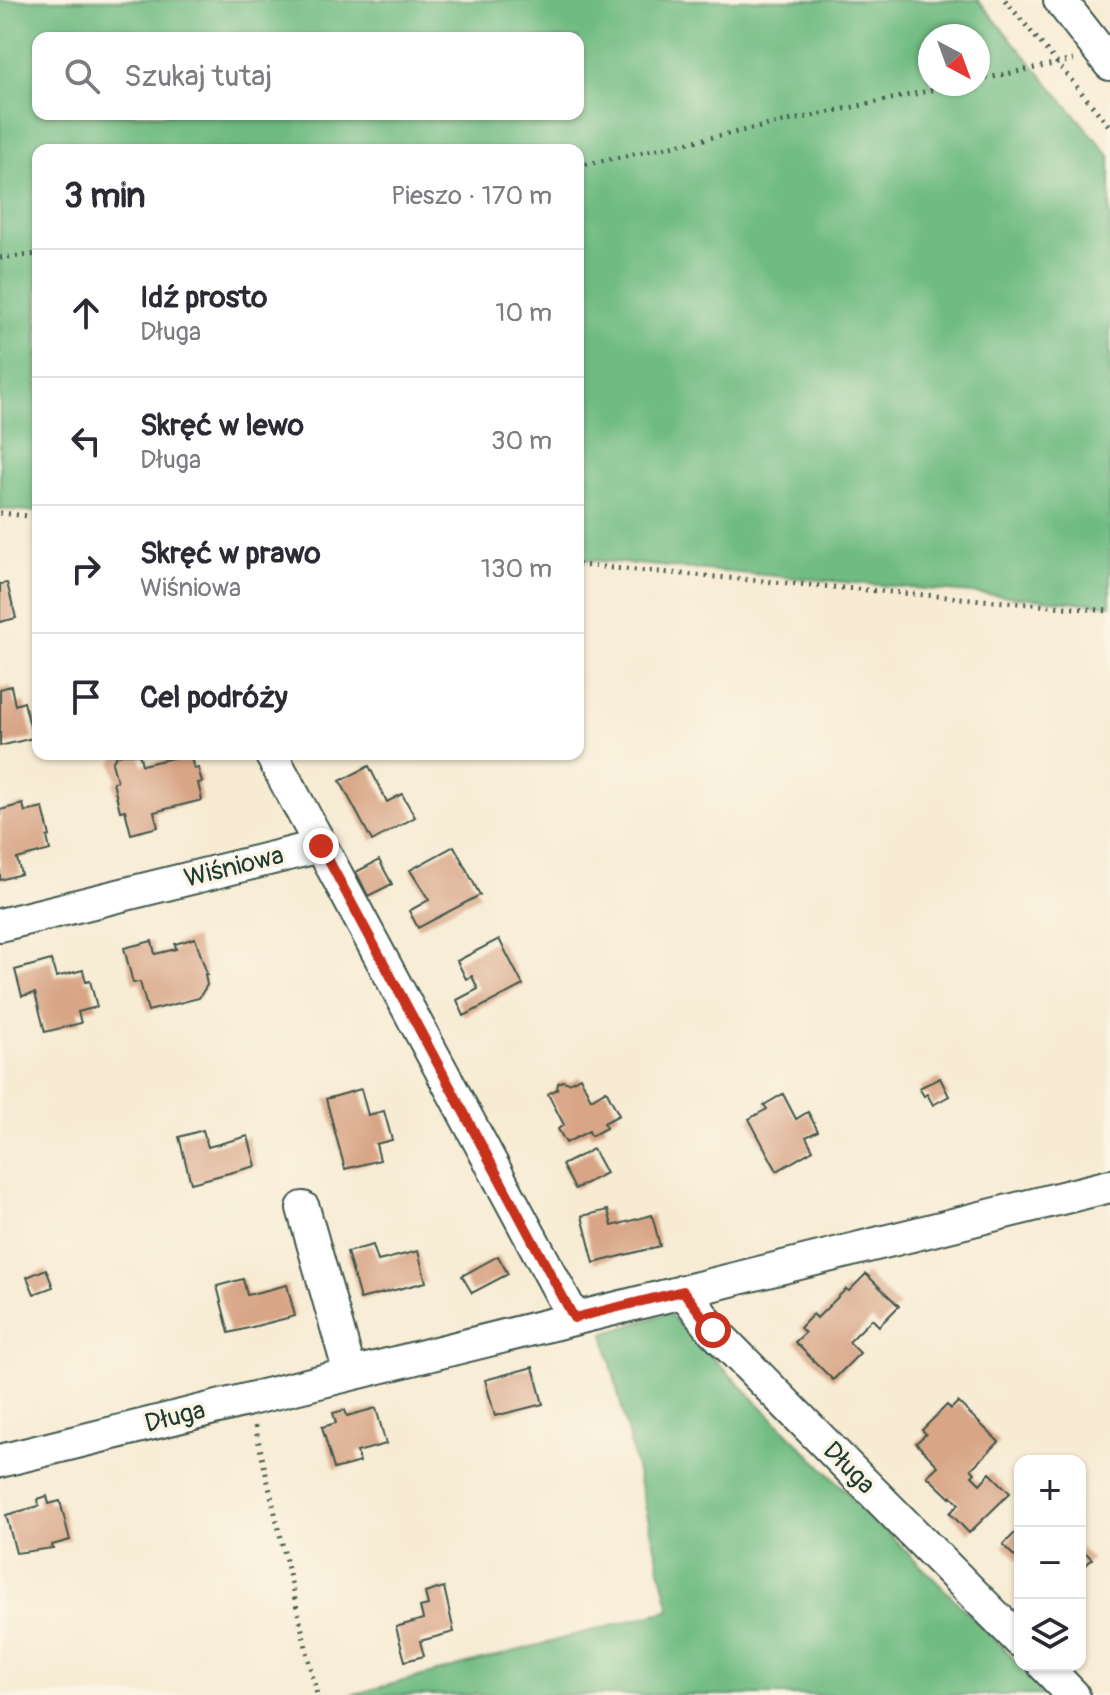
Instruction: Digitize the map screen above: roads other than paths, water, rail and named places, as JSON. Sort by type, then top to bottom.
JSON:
[{"type":"street","points":[[1060,0],[1106,58]]},
{"type":"street","points":[[274,760],[321,846]]},
{"type":"street","name":"Wiśniowa","points":[[0,925],[321,846],[574,1318]]},
{"type":"street","name":"Długa","points":[[0,1461],[1110,1186]]},
{"type":"street","points":[[303,1208],[350,1373]]},
{"type":"street","name":"Długa","points":[[683,1291],[713,1330],[1014,1635]]},
{"type":"street","points":[[1050,1671],[1073,1695]]}]
